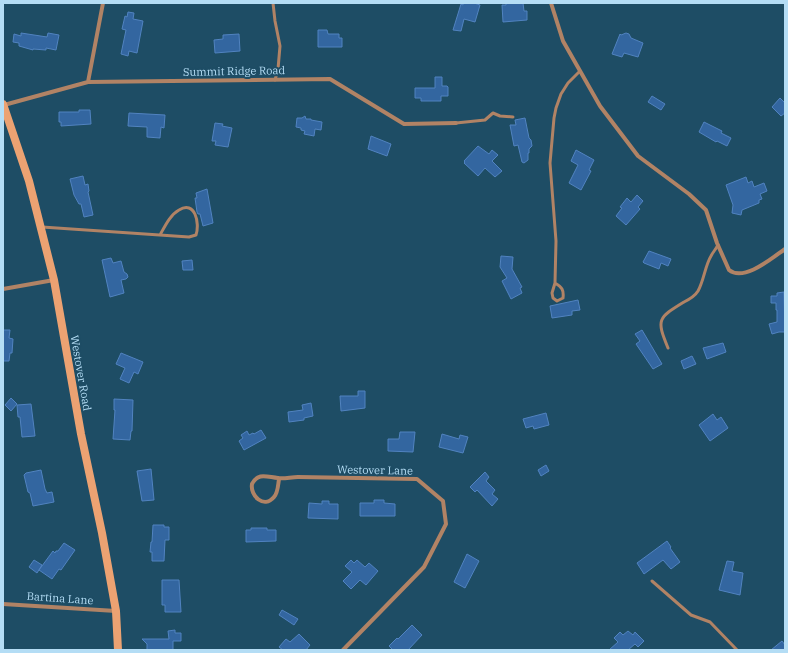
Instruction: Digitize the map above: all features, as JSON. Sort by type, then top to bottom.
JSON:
[{"type":"street","points":[[88,82],[103,3]]},
{"type":"street","points":[[551,3],[564,41],[600,106],[638,156],[689,194],[706,210],[718,245],[727,266],[733,273],[742,274],[763,264],[785,249]]},
{"type":"street","name":"Summit Ridge Road","points":[[3,104],[88,82],[330,79],[404,124],[456,123]]},
{"type":"street","name":"Westover Road","points":[[3,104],[29,181],[54,280],[81,434],[102,533],[116,611],[118,650]]},
{"type":"street","points":[[3,289],[54,280]]},
{"type":"street","name":"Westover Lane","points":[[279,479],[277,492],[274,498],[269,501],[263,502],[257,499],[253,494],[252,484],[258,477],[270,476],[279,479],[298,477],[417,479],[443,501],[446,524],[424,567],[343,650]]},
{"type":"street","name":"Bartina Lane","points":[[3,604],[116,611]]},
{"type":"lane","points":[[273,3],[280,46],[278,69],[275,80]]},
{"type":"lane","points":[[555,283],[564,291],[563,298],[558,300],[553,298],[552,293],[555,283],[556,241],[550,162],[554,118],[561,94],[568,83],[580,71]]},
{"type":"lane","points":[[456,123],[485,120],[493,113],[500,116],[513,117]]},
{"type":"lane","points":[[40,227],[189,237],[196,235],[198,223],[195,213],[185,207],[180,209],[174,214],[160,235]]},
{"type":"lane","points":[[668,348],[662,334],[660,325],[661,321],[664,315],[693,297],[698,290],[711,256],[718,245]]},
{"type":"lane","points":[[652,581],[692,614],[710,622],[737,650]]},
{"type":"building","points":[[463,3],[474,3],[480,5],[475,22],[464,19],[461,31],[453,30],[461,4],[463,5]]},
{"type":"building","points":[[506,3],[523,3],[524,11],[527,11],[527,20],[503,22],[502,5],[506,5]]},
{"type":"building","points":[[128,12],[134,13],[133,19],[143,21],[137,53],[129,51],[128,56],[121,54],[126,30],[122,29],[125,16],[127,17]]},
{"type":"building","points":[[318,30],[327,30],[328,34],[339,34],[339,38],[342,38],[342,47],[318,47]]},
{"type":"building","points":[[21,33],[47,37],[48,33],[59,35],[56,50],[46,48],[46,50],[33,50],[19,46],[19,43],[13,42],[14,34],[21,36]]},
{"type":"building","points":[[239,34],[240,51],[215,53],[214,40],[223,39],[223,35]]},
{"type":"building","points":[[620,34],[629,34],[631,38],[643,43],[638,57],[624,53],[622,57],[612,54]]},
{"type":"building","points":[[435,77],[442,77],[442,86],[448,87],[448,96],[441,96],[441,101],[421,101],[421,98],[415,98],[415,88],[435,88]]},
{"type":"building","points":[[652,96],[665,104],[661,110],[648,102]]},
{"type":"building","points":[[780,98],[785,103],[785,113],[781,116],[772,107]]},
{"type":"building","points":[[79,110],[90,110],[91,124],[61,126],[61,122],[59,122],[59,112],[79,112]]},
{"type":"building","points":[[129,113],[165,115],[164,128],[161,127],[160,138],[147,137],[147,127],[128,126]]},
{"type":"building","points":[[305,116],[306,119],[322,122],[321,130],[315,129],[314,136],[304,134],[305,131],[296,127],[297,118],[302,118]]},
{"type":"building","points":[[525,118],[532,146],[529,149],[528,160],[524,163],[522,162],[518,145],[514,146],[510,125],[516,125],[515,120]]},
{"type":"building","points":[[704,122],[722,131],[721,133],[731,138],[727,146],[717,141],[716,142],[699,132]]},
{"type":"building","points":[[215,123],[223,124],[222,126],[232,128],[228,147],[215,145],[216,141],[212,141]]},
{"type":"building","points":[[371,136],[391,144],[387,156],[368,149]]},
{"type":"building","points":[[478,146],[489,154],[492,150],[498,155],[492,161],[502,171],[495,177],[485,168],[478,176],[464,163],[464,161]]},
{"type":"building","points":[[576,150],[594,160],[589,170],[591,171],[581,190],[569,183],[578,165],[571,161]]},
{"type":"building","points":[[83,176],[85,185],[88,184],[88,192],[93,215],[84,217],[81,204],[79,204],[74,195],[70,179]]},
{"type":"building","points":[[746,177],[748,183],[752,181],[754,187],[764,183],[767,191],[760,194],[762,199],[759,200],[759,203],[742,210],[741,215],[732,213],[733,205],[726,185]]},
{"type":"building","points":[[207,189],[213,223],[203,226],[200,214],[197,212],[195,198],[197,198],[196,193]]},
{"type":"building","points":[[637,195],[643,201],[638,207],[640,209],[626,225],[616,216],[622,208],[620,207],[627,198],[631,202]]},
{"type":"building","points":[[649,251],[671,259],[668,266],[661,263],[659,269],[644,263],[643,262]]},
{"type":"building","points":[[501,256],[513,257],[512,269],[522,287],[520,288],[522,293],[511,299],[502,281],[507,278],[500,267]]},
{"type":"building","points":[[111,258],[113,263],[121,261],[124,272],[128,277],[121,280],[124,293],[110,297],[102,260]]},
{"type":"building","points":[[192,260],[193,270],[183,270],[182,261]]},
{"type":"building","points":[[784,292],[785,332],[772,334],[769,324],[777,322],[777,310],[776,303],[771,303],[771,296],[777,296],[777,293]]},
{"type":"building","points":[[578,300],[580,310],[572,311],[572,315],[552,318],[550,306]]},
{"type":"building","points":[[3,330],[10,330],[9,338],[13,339],[12,353],[10,353],[9,361],[3,361]]},
{"type":"building","points":[[642,330],[662,364],[653,369],[636,344],[640,341],[635,334]]},
{"type":"building","points":[[723,343],[726,352],[707,359],[703,348]]},
{"type":"building","points":[[121,353],[143,362],[138,374],[134,372],[129,383],[120,379],[125,368],[116,364]]},
{"type":"building","points":[[692,356],[696,364],[684,369],[681,361]]},
{"type":"building","points":[[358,391],[365,391],[365,408],[341,411],[340,396],[358,396]]},
{"type":"building","points":[[11,398],[17,404],[11,411],[5,405]]},
{"type":"building","points":[[114,399],[133,400],[132,431],[130,440],[113,439],[115,410]]},
{"type":"building","points":[[311,403],[313,416],[304,418],[304,420],[289,422],[288,412],[303,410],[302,405]]},
{"type":"building","points":[[31,404],[35,436],[22,437],[17,405]]},
{"type":"building","points":[[546,413],[549,425],[534,429],[533,426],[526,428],[523,419]]},
{"type":"building","points":[[713,414],[717,420],[721,417],[728,428],[710,441],[699,425]]},
{"type":"building","points":[[261,430],[266,438],[244,450],[239,441],[243,438],[241,435],[247,431],[249,435]]},
{"type":"building","points":[[400,432],[415,432],[413,452],[388,451],[388,439],[399,439]]},
{"type":"building","points":[[442,434],[459,439],[460,435],[468,437],[463,453],[439,447]]},
{"type":"building","points":[[546,465],[549,471],[541,476],[538,470]]},
{"type":"building","points":[[151,469],[154,500],[142,501],[137,471]]},
{"type":"building","points":[[41,470],[45,489],[47,493],[52,492],[54,502],[33,506],[24,475],[26,473]]},
{"type":"building","points":[[485,472],[489,477],[486,481],[495,490],[492,494],[498,499],[492,506],[477,490],[475,492],[470,487]]},
{"type":"building","points":[[374,500],[384,500],[384,503],[395,504],[395,516],[360,516],[360,503],[374,503]]},
{"type":"building","points":[[322,501],[329,501],[329,504],[338,504],[338,519],[308,518],[309,503],[322,504]]},
{"type":"building","points":[[153,525],[164,525],[164,527],[169,527],[169,540],[165,540],[164,561],[152,561],[152,552],[150,552]]},
{"type":"building","points":[[251,528],[267,528],[267,530],[276,530],[276,541],[246,542],[246,530],[251,530]]},
{"type":"building","points":[[667,541],[680,562],[671,569],[663,560],[644,574],[637,563]]},
{"type":"building","points":[[64,543],[75,550],[61,570],[59,569],[52,579],[39,570],[53,551],[55,553],[58,551]]},
{"type":"building","points":[[467,554],[479,561],[465,588],[454,582]]},
{"type":"building","points":[[34,560],[42,565],[37,573],[29,567]]},
{"type":"building","points":[[351,560],[354,563],[357,560],[365,567],[369,563],[378,571],[366,585],[360,580],[351,589],[343,581],[352,572],[345,566]]},
{"type":"building","points":[[727,561],[734,562],[732,571],[743,573],[740,595],[719,590]]},
{"type":"building","points":[[162,580],[179,580],[181,612],[165,612],[165,605],[162,605]]},
{"type":"building","points":[[282,610],[298,619],[294,625],[279,615]]},
{"type":"building","points":[[412,625],[422,635],[408,650],[393,650],[389,646]]},
{"type":"building","points":[[175,630],[175,633],[181,633],[181,641],[173,641],[173,650],[147,650],[147,644],[142,639],[169,639],[168,631]]},
{"type":"building","points":[[628,631],[633,635],[635,632],[644,641],[638,647],[635,644],[628,650],[609,650],[618,642],[614,638],[620,632],[623,635]]},
{"type":"building","points":[[299,634],[310,645],[306,650],[283,650],[279,647],[286,639],[290,642]]},
{"type":"building","points":[[782,641],[785,645],[785,650],[771,650]]}]
